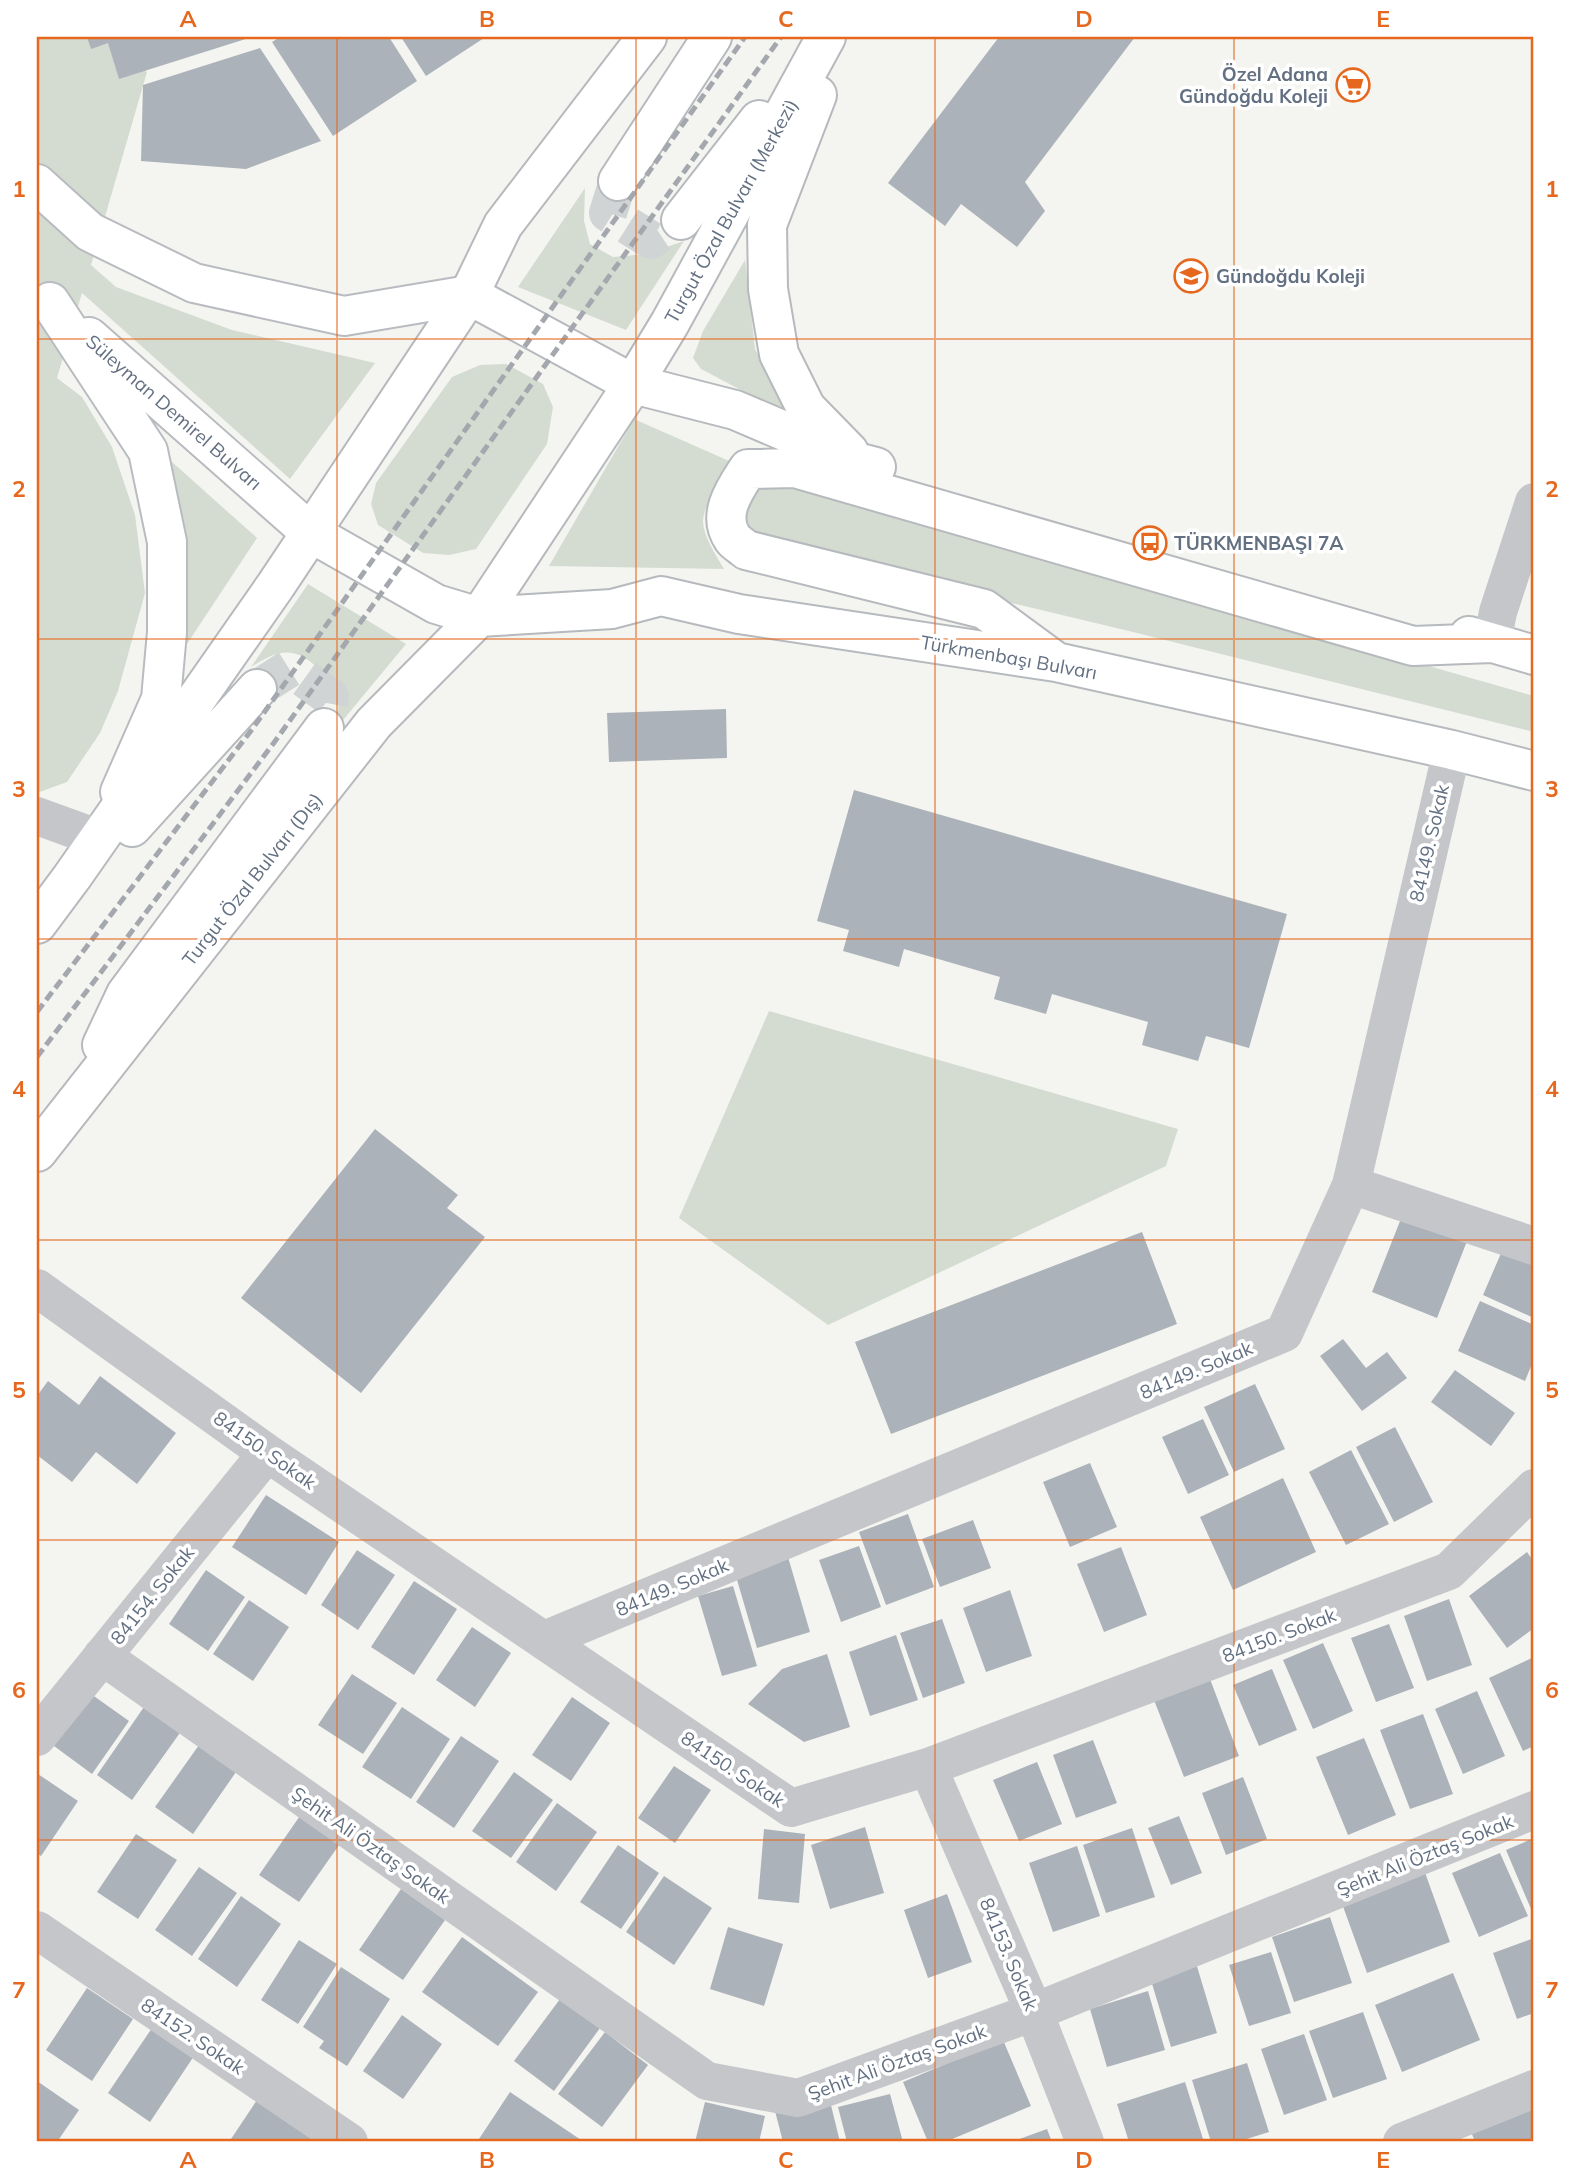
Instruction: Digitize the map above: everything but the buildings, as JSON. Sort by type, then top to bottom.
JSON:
[{"type":"main road","points":[[37,923],[72,877],[311,533],[470,295],[503,225],[647,37]]},
{"type":"main road","points":[[618,181],[712,37]]},
{"type":"main road","points":[[681,220],[792,78],[818,37]]},
{"type":"main road","name":"Turgut Özal Bulvarı (Merkezi)","points":[[480,617],[670,323],[826,37]]},
{"type":"main road","points":[[840,37],[767,225],[768,289],[779,354],[806,408],[857,462]]},
{"type":"main road","points":[[37,184],[90,232],[194,284],[344,316],[470,295],[633,384],[734,411],[857,462],[1150,543],[1534,655]]},
{"type":"main road","points":[[43,296],[148,451],[167,542],[167,632],[161,699],[122,788],[72,877]]},
{"type":"main road","name":"Süleyman Demirel Bulvarı","points":[[43,296],[311,533],[436,604],[480,617]]},
{"type":"main road","points":[[1056,663],[984,609],[746,550],[733,538],[725,520],[731,495],[748,469],[795,468],[1413,646],[1492,643]]},
{"type":"main road","name":"Türkmenbaşı Bulvarı","points":[[480,617],[612,609],[661,596],[739,614],[1056,663],[1452,750],[1534,771]]},
{"type":"main road","name":"Turgut Özal Bulvarı (Dış)","points":[[37,1152],[374,723],[480,617]]},
{"type":"main road","points":[[72,877],[101,862],[257,689]]},
{"type":"main road","points":[[75,1104],[126,995],[324,728]]},
{"type":"street","points":[[1492,643],[1498,612],[1534,502]]},
{"type":"street","name":"84149. Sokak","points":[[544,1640],[1284,1333],[1352,1185],[1452,750]]},
{"type":"street","points":[[37,816],[95,837]]},
{"type":"street","points":[[1352,1185],[1534,1246]]},
{"type":"street","name":"84150. Sokak","points":[[37,1288],[267,1453],[791,1808],[928,1767],[1449,1571],[1534,1488]]},
{"type":"street","name":"84154. Sokak","points":[[37,1737],[267,1453]]},
{"type":"street","name":"Şehit Ali Öztaş Sokak","points":[[102,1656],[707,2081],[798,2098],[1034,2012],[1534,1810]]},
{"type":"street","name":"84153. Sokak","points":[[928,1767],[1034,2012],[1085,2142]]},
{"type":"street","name":"84152. Sokak","points":[[37,1930],[349,2142]]},
{"type":"street","points":[[1402,2142],[1534,2089]]},
{"type":"shaded area","points":[[37,37],[106,37],[147,72],[91,265],[116,287],[232,330],[375,363],[290,479],[82,293],[57,378],[82,397],[112,447],[135,515],[145,593],[118,691],[100,733],[67,782],[37,793]]},
{"type":"shaded area","points":[[585,188],[584,221],[590,244],[613,257],[646,254],[684,241],[626,330],[518,287]]},
{"type":"shaded area","points":[[745,260],[755,349],[794,418],[701,369],[693,358],[703,331]]},
{"type":"shaded area","points":[[506,364],[543,384],[553,407],[547,444],[476,549],[449,555],[423,553],[378,525],[371,504],[376,483],[452,377],[480,365]]},
{"type":"shaded area","points":[[634,419],[736,464],[710,499],[703,522],[708,540],[724,569],[549,566]]},
{"type":"shaded area","points":[[162,453],[257,538],[183,650]]},
{"type":"shaded area","points":[[756,480],[782,482],[1534,696],[1534,732],[766,544],[749,532],[741,509]]},
{"type":"shaded area","points":[[308,584],[406,644],[334,731],[338,698],[332,684],[313,664],[299,655],[286,652],[270,656],[251,667]]},
{"type":"shaded area","points":[[769,1011],[1178,1129],[1166,1166],[828,1325],[679,1218]]},
{"type":"tunnel","points":[[618,181],[608,213],[651,240],[681,220]]},
{"type":"tunnel","points":[[257,689],[290,668],[330,697],[324,728]]},
{"type":"railway","points":[[37,1012],[253,728],[745,37]]},
{"type":"railway","points":[[37,1057],[273,744],[781,37]]},
{"type":"place","name":"Özel Adana Gündoğdu Koleji","points":[[1353,85]]},
{"type":"place","name":"Gündoğdu Koleji","points":[[1191,276]]},
{"type":"place","name":"TÜRKMENBAŞI 7A","points":[[1150,543]]}]
